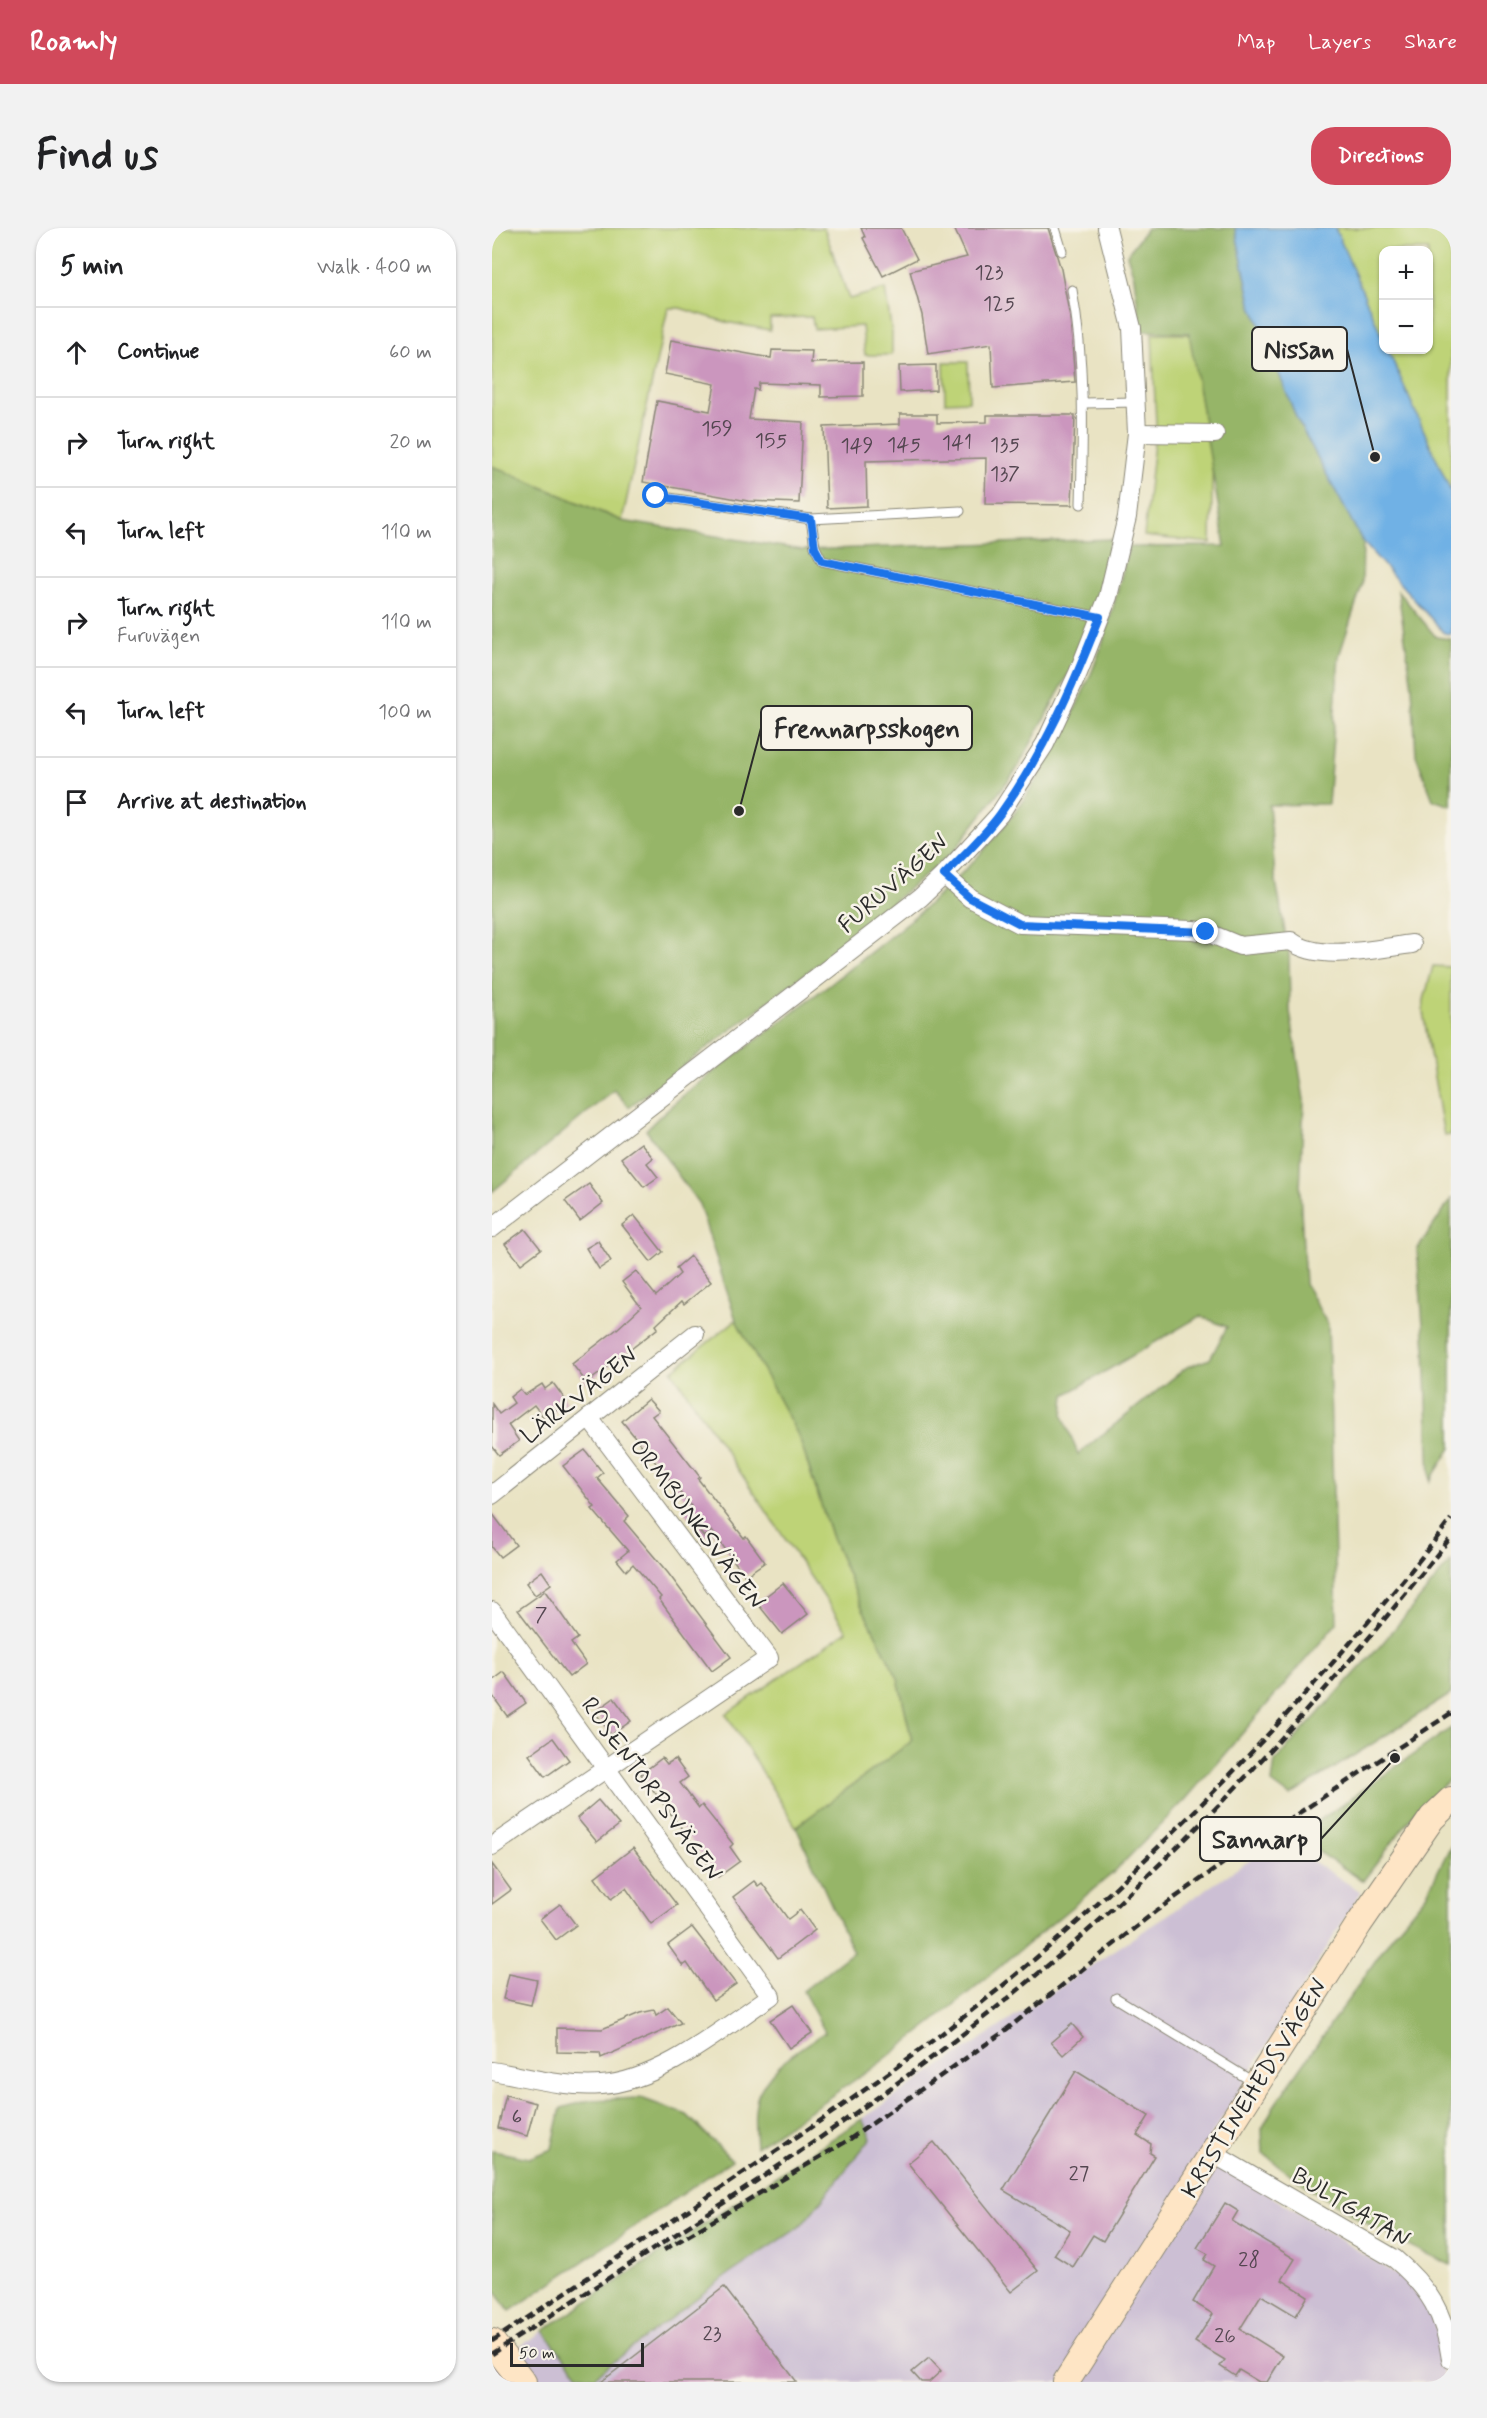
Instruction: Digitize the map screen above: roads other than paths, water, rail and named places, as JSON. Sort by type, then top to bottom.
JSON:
[{"type":"street","name":"FURUVÄGEN","points":[[492,1228],[897,916],[944,875],[999,815],[1045,744],[1078,673],[1108,597],[1127,517],[1137,433],[1132,328],[1107,228]]},
{"type":"street","points":[[1137,433],[1215,434]]},
{"type":"street","points":[[944,875],[970,898],[1020,924],[1193,930],[1206,932],[1240,946],[1291,941],[1300,948],[1335,952],[1412,944]]},
{"type":"street","name":"LÄRKVÄGEN","points":[[492,1494],[695,1334]]},
{"type":"street","name":"ORMBUNKSVÄGEN","points":[[589,1418],[769,1658],[608,1768]]},
{"type":"street","name":"ROSENTORPSVÄGEN","points":[[492,1611],[608,1768],[771,1996],[684,2054],[641,2076],[603,2085],[574,2085],[492,2071]]},
{"type":"street","points":[[492,1846],[608,1768]]},
{"type":"street","name":"KRISTINEHEDSVÄGEN","points":[[1066,2382],[1359,1924],[1432,1818],[1451,1800]]},
{"type":"street","name":"BULTGATAN","points":[[1212,2153],[1395,2259],[1415,2276],[1428,2292],[1441,2316],[1448,2335],[1451,2359]]},
{"type":"street","points":[[492,2342],[523,2382]]},
{"type":"lane","points":[[1055,228],[1062,251]]},
{"type":"lane","points":[[1072,290],[1079,327],[1084,403],[1081,504]]},
{"type":"lane","points":[[1084,403],[1136,402]]},
{"type":"lane","points":[[656,496],[811,519],[960,512]]},
{"type":"lane","points":[[811,519],[815,548],[822,561],[1100,617]]},
{"type":"lane","points":[[1116,1998],[1256,2084]]},
{"type":"water","points":[[1235,228],[1335,228],[1379,330],[1379,354],[1390,354],[1451,492],[1451,634],[1444,633],[1363,542],[1297,419],[1251,303]]},
{"type":"railway","points":[[492,2341],[857,2095],[940,2035],[1040,1955],[1135,1870],[1225,1780],[1330,1666],[1418,1562],[1451,1519]]},
{"type":"railway","points":[[492,2354],[710,2212],[854,2114],[993,2010],[1060,1955],[1166,1858],[1265,1756],[1360,1648],[1451,1537]]},
{"type":"railway","points":[[664,2250],[847,2141],[1002,2033],[1156,1911],[1235,1855],[1451,1713]]},
{"type":"place","name":"Nissan","points":[[1375,457]]},
{"type":"place","name":"Frennarpsskogen","points":[[739,811]]},
{"type":"place","name":"Sannarp","points":[[1395,1758]]}]
